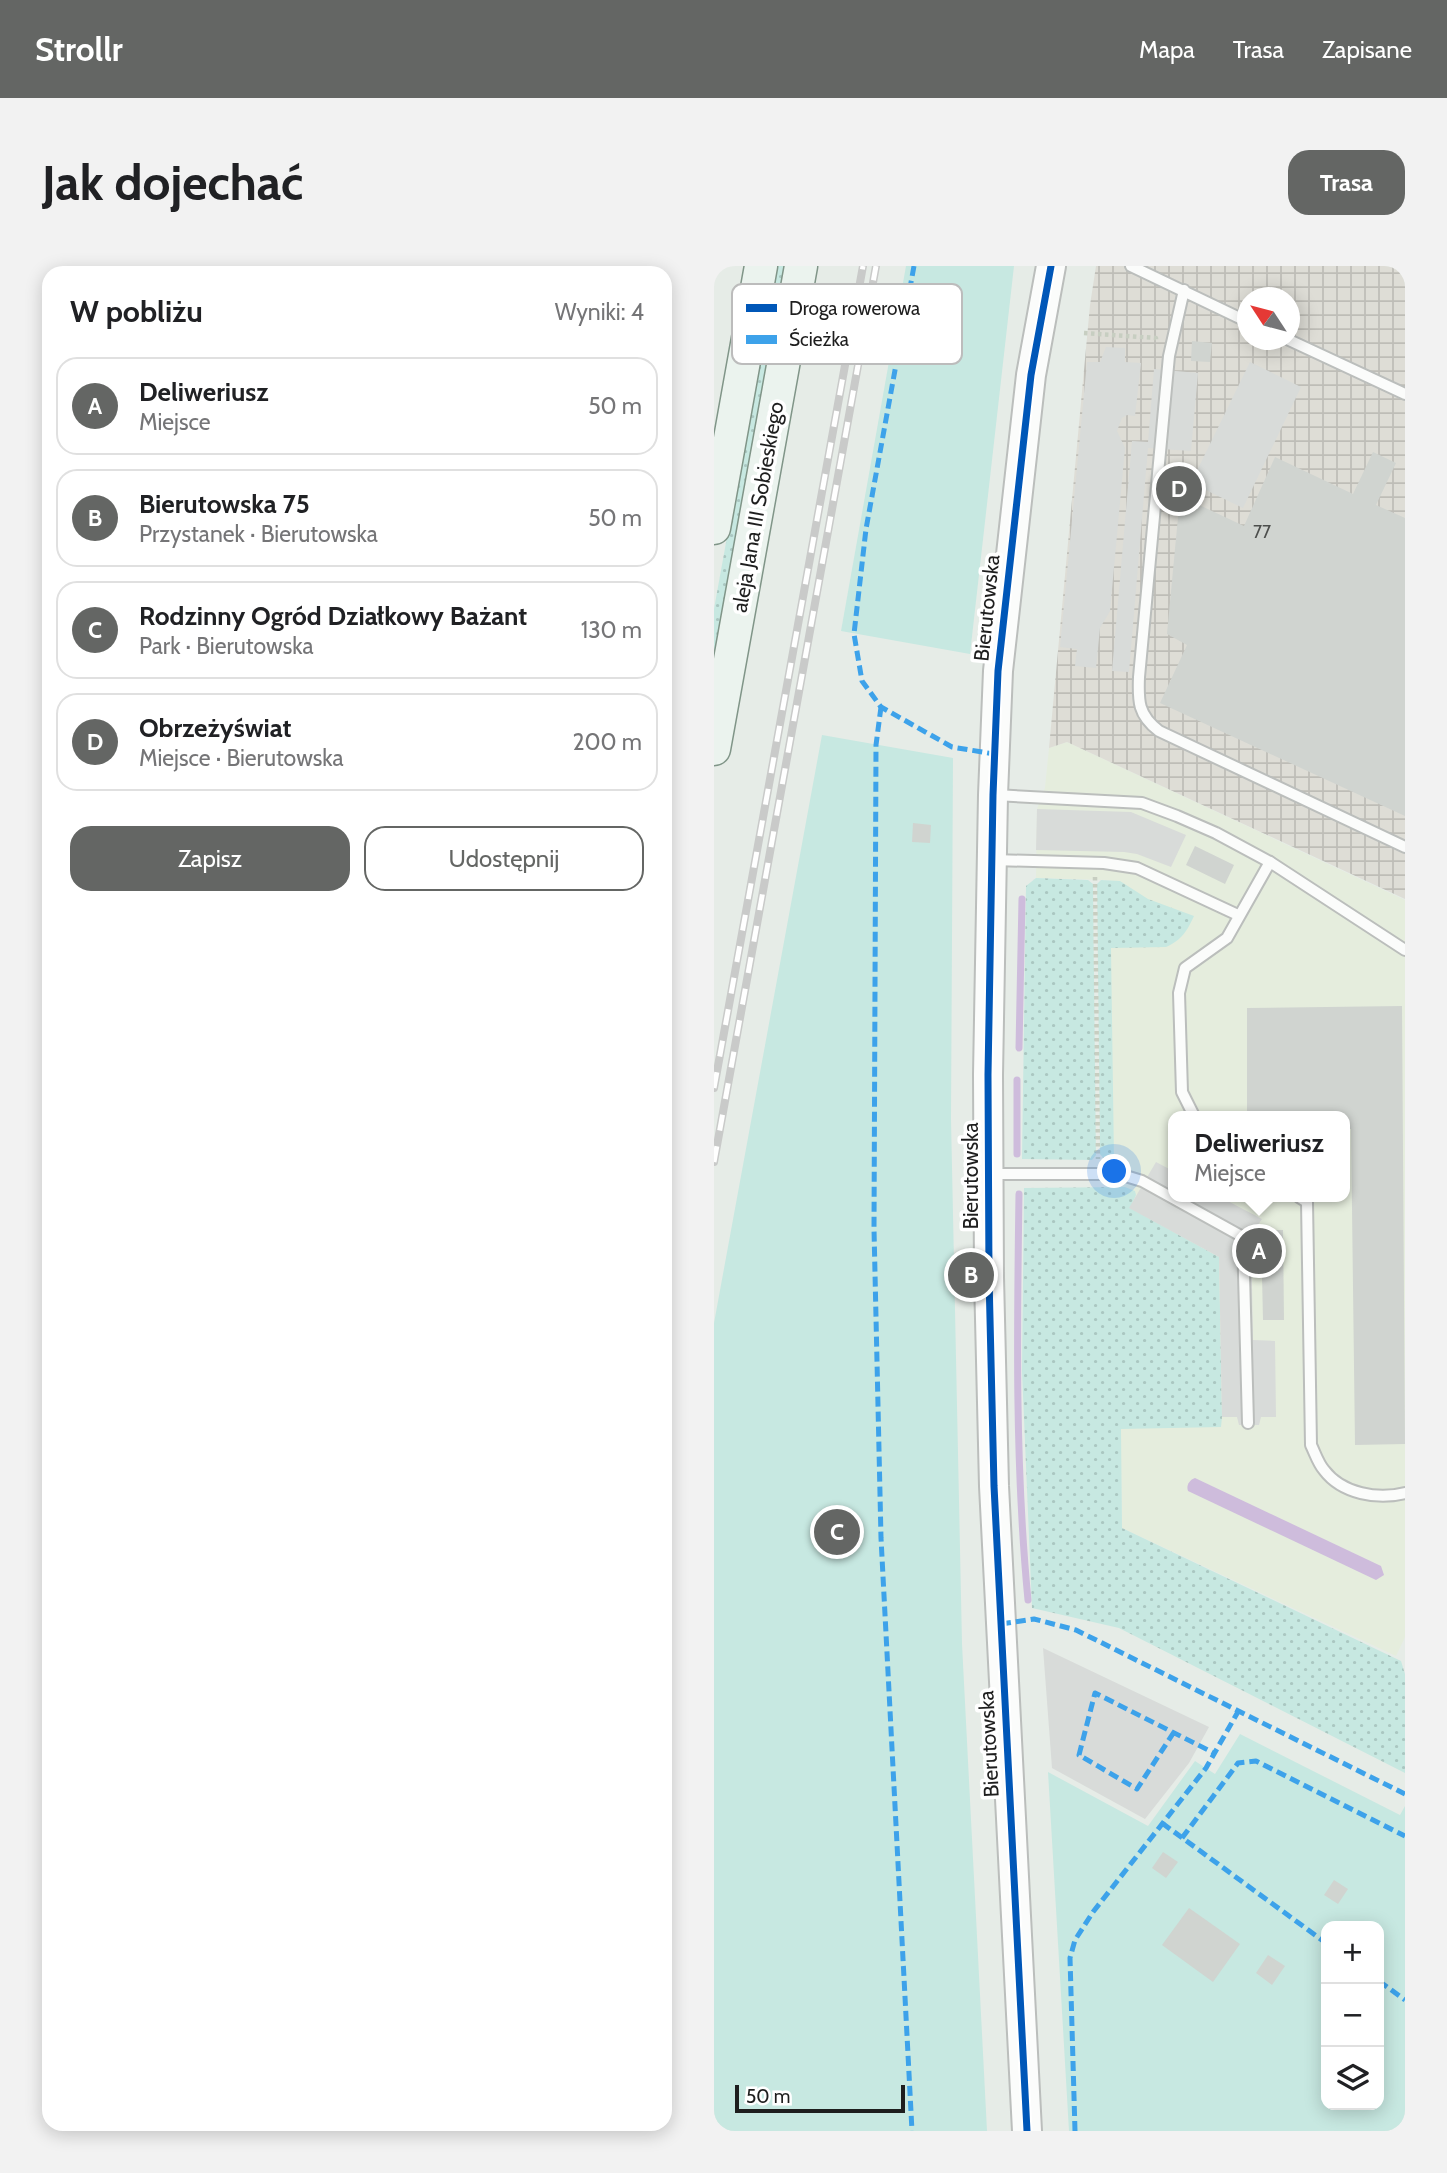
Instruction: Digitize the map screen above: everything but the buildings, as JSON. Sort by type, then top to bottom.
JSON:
[{"type":"main road","name":"aleja Jana III Sobieskiego","points":[[758,284],[761,266]]},
{"type":"main road","name":"aleja Jana III Sobieskiego","points":[[798,284],[801,266]]},
{"type":"main road","name":"aleja Jana III Sobieskiego","points":[[714,528],[743,364]]},
{"type":"main road","name":"aleja Jana III Sobieskiego","points":[[714,749],[783,364]]},
{"type":"street","name":"Bierutowska","points":[[1027,2131],[994,1486],[989,1174],[991,860],[998,671],[1031,375],[1051,266]]},
{"type":"lane","points":[[1131,266],[1237,316]]},
{"type":"lane","points":[[1184,290],[1171,343],[1139,677],[1140,709],[1150,724],[1159,730],[1405,847]]},
{"type":"lane","points":[[1300,345],[1405,394]]},
{"type":"lane","points":[[993,795],[1142,803],[1216,833],[1270,862],[1405,950]]},
{"type":"lane","points":[[991,860],[1095,863],[1137,868],[1238,915]]},
{"type":"lane","points":[[1192,1111],[1182,1092],[1180,993],[1185,968],[1227,938],[1270,862]]},
{"type":"lane","points":[[989,1174],[1119,1174],[1142,1181],[1168,1195]]},
{"type":"lane","points":[[1180,1202],[1243,1237],[1248,1423]]},
{"type":"lane","points":[[1307,1202],[1311,1445],[1324,1470],[1358,1494],[1394,1496],[1405,1493]]},
{"type":"path","points":[[1084,333],[1156,338],[1155,343],[1171,343]]},
{"type":"path","points":[[1095,863],[1098,1174]]},
{"type":"shaded area","points":[[776,266],[788,266],[785,284],[773,284]]},
{"type":"shaded area","points":[[906,266],[1014,266],[970,654],[841,631],[889,364],[962,364],[962,284],[903,284]]},
{"type":"shaded area","points":[[1096,266],[1405,266],[1405,899],[1067,742],[1049,748],[1090,305]]},
{"type":"shaded area","points":[[1106,347],[1125,348],[1125,362],[1141,363],[1135,416],[1127,415],[1122,418],[1117,431],[1125,448],[1110,611],[1100,628],[1096,668],[1075,666],[1077,649],[1060,647],[1087,362],[1100,362]]},
{"type":"shaded area","points":[[1250,362],[1301,387],[1243,508],[1191,483]]},
{"type":"shaded area","points":[[758,364],[770,364],[714,674],[714,609]]},
{"type":"shaded area","points":[[1154,369],[1198,373],[1191,451],[1148,448],[1129,672],[1112,671],[1132,441],[1148,442]]},
{"type":"shaded area","points":[[822,735],[953,758],[951,1119],[962,1644],[987,2131],[714,2131],[714,1323]]},
{"type":"shaded area","points":[[1067,742],[1405,900],[1405,1637],[1396,1656],[1122,1528],[1117,1187],[1114,1161],[1105,1160],[1100,1154],[1110,880],[1036,878],[1037,809],[1045,788],[1049,748]]},
{"type":"shaded area","points":[[1037,809],[1131,812],[1186,835],[1171,867],[1124,852],[1036,850]]},
{"type":"shaded area","points":[[1036,878],[1088,880],[1093,884],[1096,1155],[1092,1160],[1022,1159],[1026,886]]},
{"type":"shaded area","points":[[1101,880],[1120,881],[1148,899],[1194,916],[1183,935],[1166,947],[1111,948],[1114,1160],[1105,1160],[1100,1154],[1097,884]]},
{"type":"shaded area","points":[[1156,1162],[1168,1168],[1168,1202],[1230,1202],[1262,1219],[1251,1235],[1253,1340],[1275,1341],[1276,1417],[1261,1417],[1259,1425],[1239,1425],[1237,1417],[1222,1417],[1219,1257],[1129,1208]]},
{"type":"shaded area","points":[[1125,1187],[1135,1191],[1136,1195],[1130,1208],[1219,1257],[1222,1417],[1221,1427],[1121,1429],[1122,1528],[1401,1661],[1405,1674],[1405,1773],[1119,1628],[1032,1608],[1022,1371],[1024,1188]]},
{"type":"shaded area","points":[[1195,1478],[1381,1566],[1384,1575],[1376,1580],[1188,1491],[1188,1483]]},
{"type":"shaded area","points":[[1043,1648],[1209,1727],[1189,1763],[1145,1819],[1052,1768]]},
{"type":"shaded area","points":[[1240,1734],[1400,1815],[1405,1806],[1405,2131],[1069,2131],[1048,1772],[1148,1826],[1195,1761],[1215,1774]]},
{"type":"waterway","points":[[1019,1048],[1022,899]]},
{"type":"waterway","points":[[1017,1080],[1017,1154]]},
{"type":"waterway","points":[[1019,1194],[1019,1448],[1028,1600]]},
{"type":"railway","points":[[860,284],[863,266]]},
{"type":"railway","points":[[873,284],[876,266]]},
{"type":"railway","points":[[714,1088],[845,364]]},
{"type":"railway","points":[[714,1162],[858,364]]},
{"type":"marked path","points":[[911,284],[914,266]]},
{"type":"marked path","points":[[896,364],[866,529],[854,634],[862,681],[881,707],[952,747],[994,754]]},
{"type":"marked path","points":[[881,707],[876,745],[874,1229],[881,1538],[912,2131]]},
{"type":"marked path","points":[[1001,1624],[1034,1619],[1076,1630],[1405,1794]]},
{"type":"marked path","points":[[1174,1732],[1137,1789],[1079,1755],[1095,1693],[1214,1753]]},
{"type":"marked path","points":[[1075,2131],[1070,1958],[1075,1940],[1093,1912],[1206,1768],[1239,1710]]},
{"type":"marked path","points":[[1182,1838],[1238,1763],[1256,1761],[1405,1836]]},
{"type":"marked path","points":[[1162,1823],[1321,1939]]},
{"type":"marked path","points":[[1383,1984],[1405,2000]]},
{"type":"cycle path","points":[[1027,2131],[994,1486],[988,1075],[998,671],[1031,375],[1051,266]]},
{"type":"place","name":"Obrzeżyświat","points":[[1179,489]]},
{"type":"place","name":"Deliweriusz","points":[[1259,1251]]},
{"type":"place","name":"Bierutowska 75","points":[[971,1275]]},
{"type":"place","name":"Rodzinny Ogród Działkowy Bażant","points":[[837,1532]]}]
